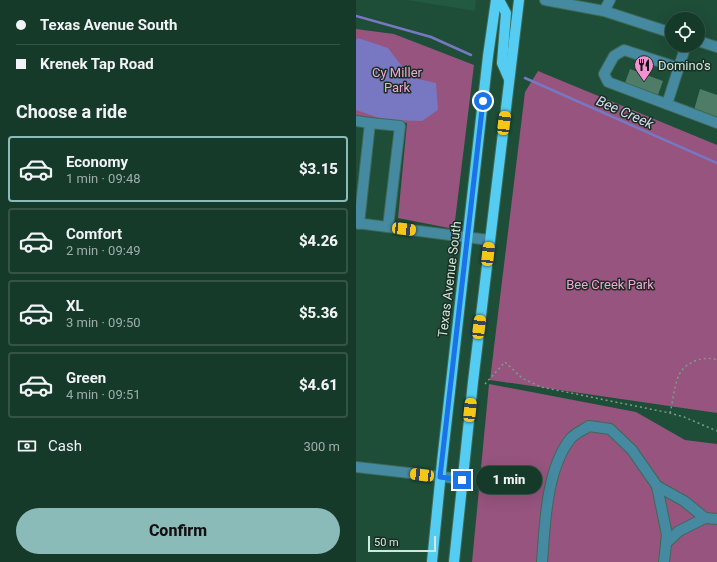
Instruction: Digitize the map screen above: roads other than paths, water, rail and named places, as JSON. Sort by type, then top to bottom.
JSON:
[{"type":"main road","name":"Texas Avenue South","points":[[432,562],[467,237],[496,0]]},
{"type":"main road","points":[[499,0],[506,13],[502,63],[509,79]]},
{"type":"main road","points":[[454,562],[489,240],[519,0]]},
{"type":"street","points":[[545,0],[604,11],[665,31]]},
{"type":"street","points":[[604,11],[610,0]]},
{"type":"street","points":[[705,44],[717,48]]},
{"type":"street","points":[[679,68],[624,50],[614,56],[604,74],[608,82],[717,123]]},
{"type":"street","points":[[667,104],[684,52]]},
{"type":"street","points":[[356,121],[400,126],[388,227]]},
{"type":"street","points":[[370,123],[358,224],[489,240]]},
{"type":"street","points":[[542,562],[551,482],[562,452],[572,437],[589,426],[610,429],[632,450],[657,486],[668,535],[664,562]]},
{"type":"street","points":[[356,467],[462,480]]},
{"type":"street","points":[[657,486],[684,501],[705,518]]},
{"type":"street","points":[[666,544],[679,531],[705,518],[717,519]]},
{"type":"waterway","name":"Bee Creek","points":[[356,16],[431,37],[471,55]]},
{"type":"waterway","name":"Bee Creek","points":[[525,78],[717,163]]},
{"type":"place","name":"Domino's","points":[[644,82]]},
{"type":"park label","name":"Cy Miller Park","points":[[397,80]]},
{"type":"park label","name":"Bee Creek Park","points":[[610,284]]}]
